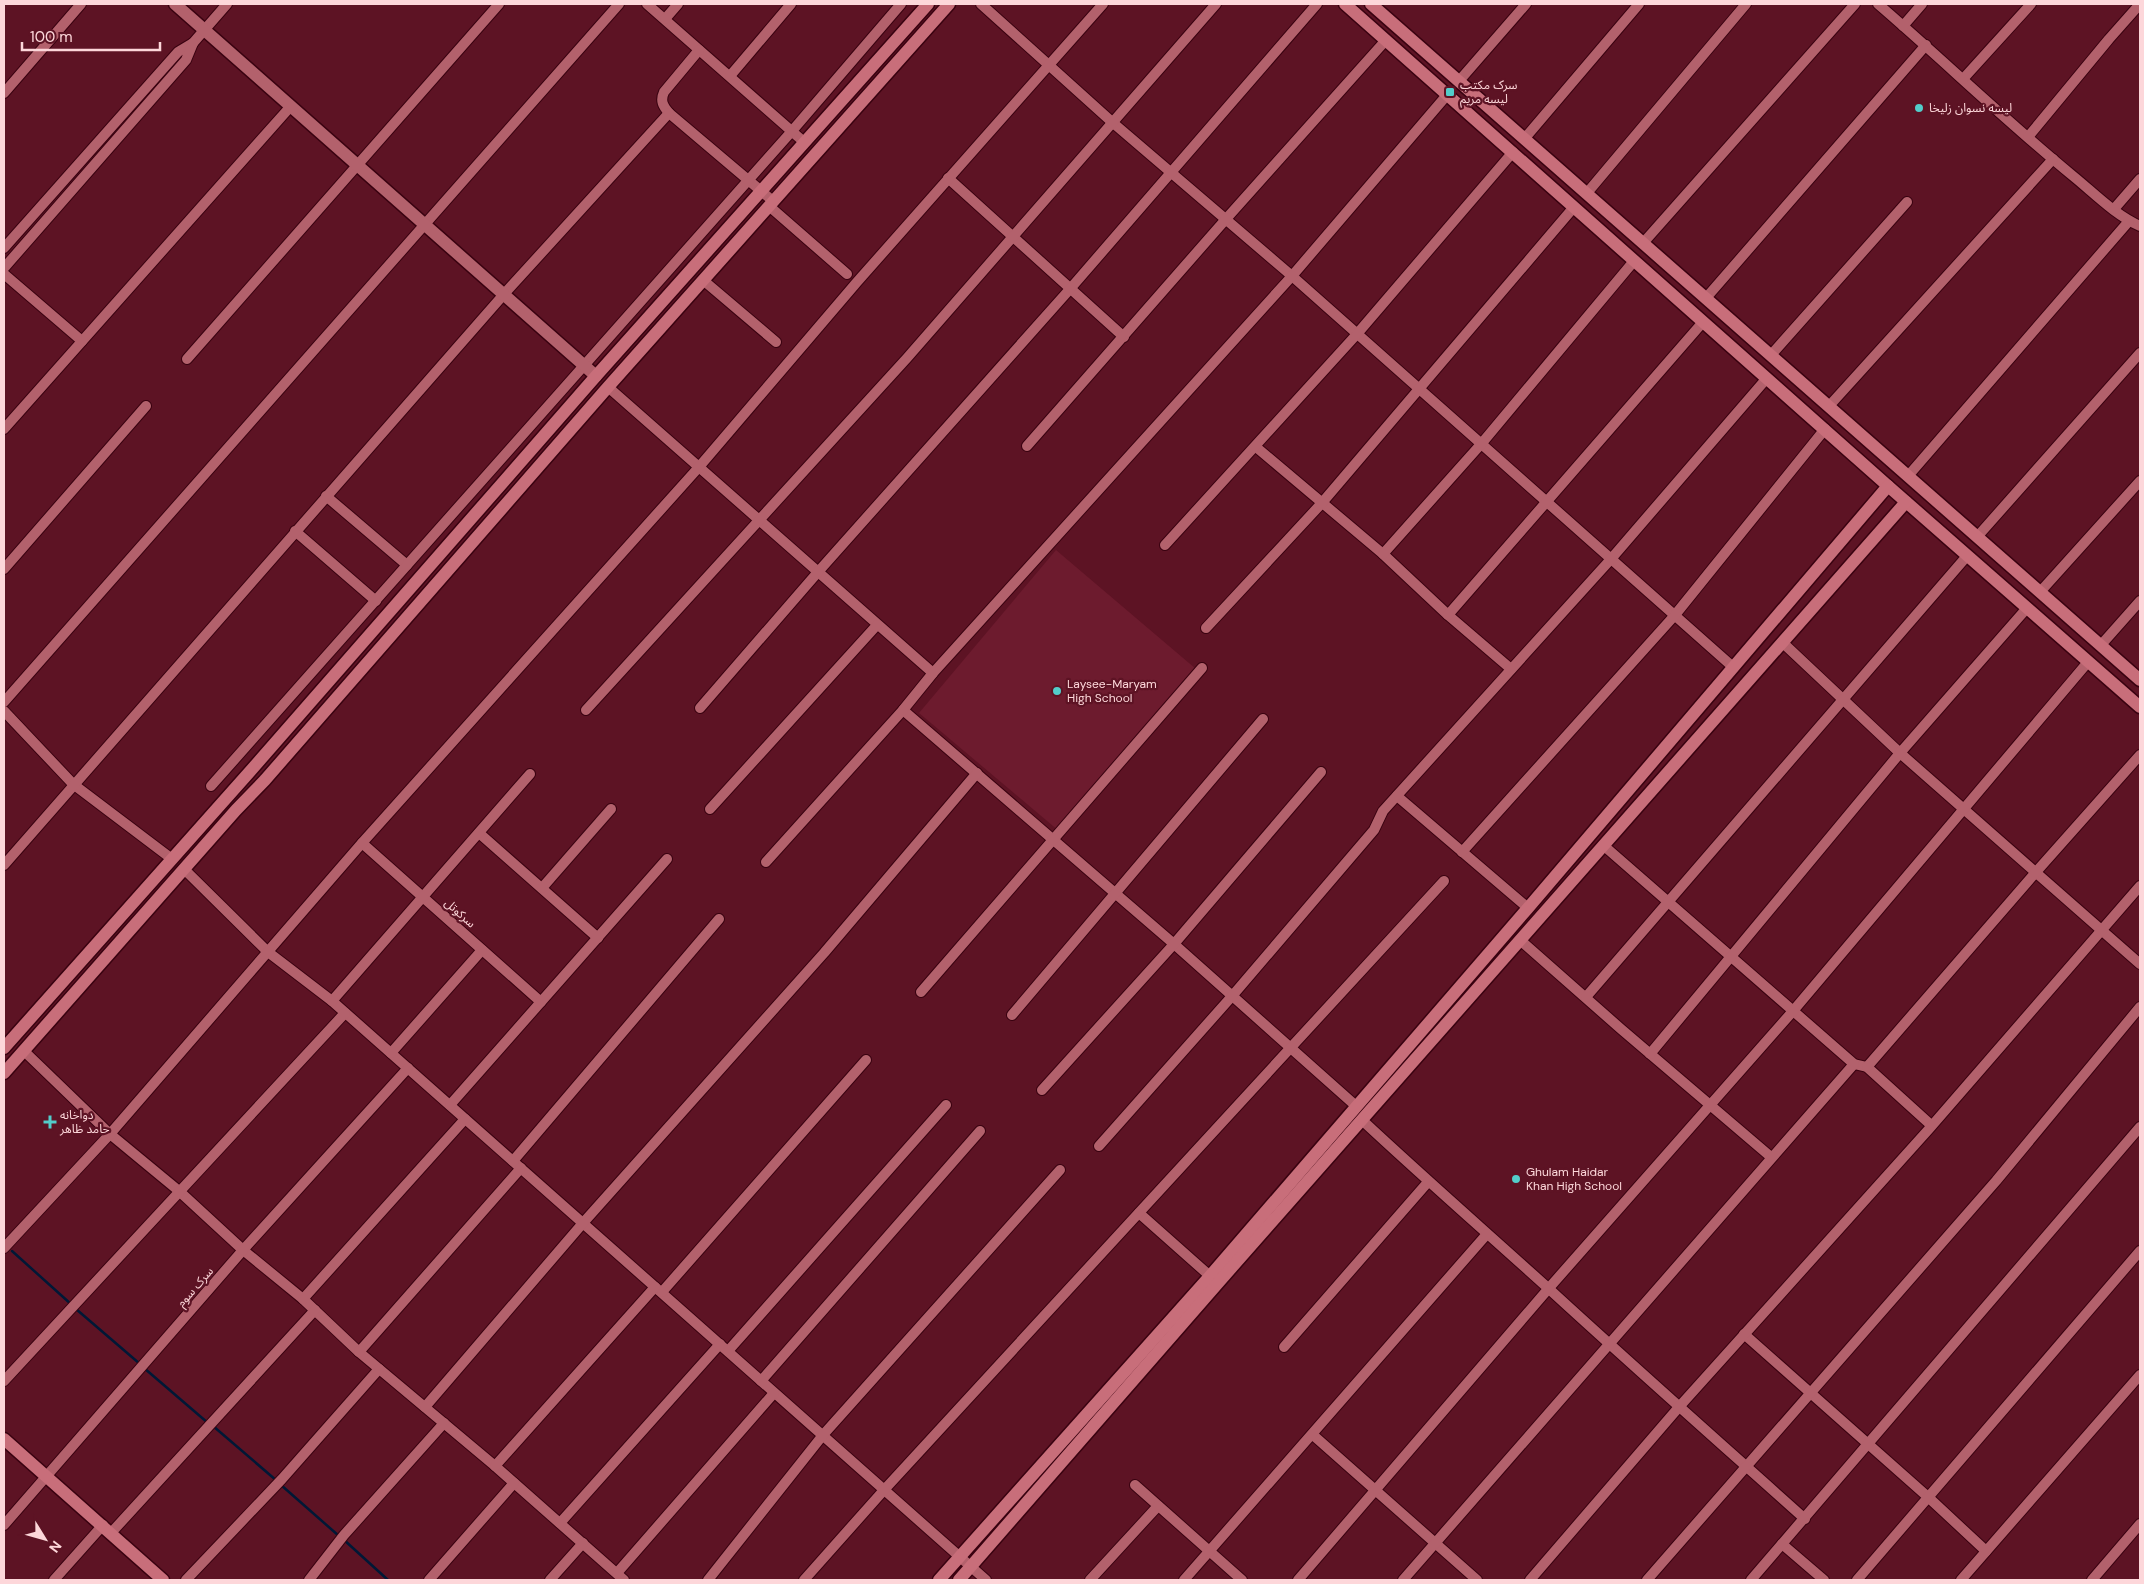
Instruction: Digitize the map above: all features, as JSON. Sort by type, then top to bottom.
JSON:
[{"type":"main road","points":[[6,1041],[253,768],[596,376],[928,4]]},
{"type":"main road","points":[[4,1073],[236,810],[265,780],[653,336],[949,4]]},
{"type":"main road","points":[[1345,4],[2140,707]]},
{"type":"main road","points":[[1371,4],[1830,405],[2140,680]]},
{"type":"main road","points":[[1425,76],[1438,62]]},
{"type":"main road","points":[[1466,111],[1478,97]]},
{"type":"main road","points":[[670,293],[671,303],[682,304]]},
{"type":"main road","points":[[641,326],[651,326],[653,336]]},
{"type":"main road","points":[[939,1580],[1210,1276],[1528,908],[1888,486]]},
{"type":"main road","points":[[959,1580],[1906,502]]},
{"type":"main road","points":[[253,768],[265,780]]},
{"type":"main road","points":[[224,800],[233,803],[236,810]]},
{"type":"main road","points":[[1414,1039],[1425,1048]]},
{"type":"main road","points":[[4,1438],[107,1529],[155,1578]]},
{"type":"street","points":[[4,93],[81,4]]},
{"type":"street","points":[[174,4],[426,224],[596,376]]},
{"type":"street","points":[[4,248],[178,52],[193,43],[228,4]]},
{"type":"street","points":[[187,359],[499,4]]},
{"type":"street","points":[[4,702],[619,4]]},
{"type":"street","points":[[647,4],[804,142]]},
{"type":"street","points":[[665,19],[678,4]]},
{"type":"street","points":[[730,76],[791,4]]},
{"type":"street","points":[[211,786],[792,131],[901,4]]},
{"type":"street","points":[[981,4],[1051,65],[1112,122],[1292,276],[1733,667]]},
{"type":"street","points":[[4,1248],[110,1134],[362,842],[699,467],[948,178],[1051,65],[1103,4]]},
{"type":"street","points":[[586,710],[907,358],[1216,4]]},
{"type":"street","points":[[700,708],[1172,173],[1317,4]]},
{"type":"street","points":[[1459,81],[1526,4]]},
{"type":"street","points":[[1525,138],[1639,4]]},
{"type":"street","points":[[1587,193],[1746,4]]},
{"type":"street","points":[[1644,242],[1855,4]]},
{"type":"street","points":[[1878,4],[2053,160],[2129,221],[2140,226]]},
{"type":"street","points":[[1903,26],[1922,4]]},
{"type":"street","points":[[1963,79],[2031,4]]},
{"type":"street","points":[[2028,138],[2108,39],[2140,4]]},
{"type":"street","points":[[1027,446],[1386,40]]},
{"type":"street","points":[[4,268],[186,60],[193,43]]},
{"type":"street","points":[[1706,298],[1926,45]]},
{"type":"street","points":[[699,50],[664,92],[662,101],[669,113],[761,190],[771,203],[847,274]]},
{"type":"street","points":[[766,862],[903,710],[933,673],[1292,276],[1447,95]]},
{"type":"street","points":[[4,429],[291,106]]},
{"type":"street","points":[[4,865],[504,293],[669,113]]},
{"type":"street","points":[[1165,545],[1357,334],[1513,152]]},
{"type":"street","points":[[1830,405],[2053,160]]},
{"type":"street","points":[[948,178],[1124,337]]},
{"type":"street","points":[[2114,209],[2140,179]]},
{"type":"street","points":[[1771,355],[1907,202]]},
{"type":"street","points":[[1206,628],[1321,504],[1574,207]]},
{"type":"street","points":[[36,213],[45,221]]},
{"type":"street","points":[[1908,476],[2129,221]]},
{"type":"street","points":[[1383,554],[1482,444],[1634,261]]},
{"type":"street","points":[[4,274],[82,341]]},
{"type":"street","points":[[703,280],[776,342]]},
{"type":"street","points":[[1448,615],[1703,322]]},
{"type":"street","points":[[1977,536],[2140,353]]},
{"type":"street","points":[[1100,1146],[1233,996],[1374,830],[1383,811],[1611,559],[1767,378]]},
{"type":"street","points":[[608,387],[933,673]]},
{"type":"street","points":[[4,569],[146,406]]},
{"type":"street","points":[[1462,852],[1674,615],[1825,429]]},
{"type":"street","points":[[1256,447],[1321,504],[1383,554],[1448,615],[1511,669]]},
{"type":"street","points":[[2040,592],[2140,481]]},
{"type":"street","points":[[326,496],[407,565]]},
{"type":"street","points":[[295,531],[376,601]]},
{"type":"street","points":[[1586,997],[1968,556]]},
{"type":"street","points":[[2101,645],[2140,601]]},
{"type":"street","points":[[1650,1054],[1900,753],[2027,608]]},
{"type":"street","points":[[710,809],[877,625]]},
{"type":"street","points":[[1782,642],[1900,753],[2140,964]]},
{"type":"street","points":[[1298,1580],[1548,1288],[1710,1107],[2088,662]]},
{"type":"street","points":[[921,992],[1202,668]]},
{"type":"street","points":[[903,710],[1115,892],[1356,1106]]},
{"type":"street","points":[[4,711],[73,784],[172,859]]},
{"type":"street","points":[[1012,1014],[1263,719]]},
{"type":"street","points":[[1867,1067],[2140,755]]},
{"type":"street","points":[[1042,1090],[1174,944],[1321,772]]},
{"type":"street","points":[[425,1407],[583,1223],[824,953],[977,773]]},
{"type":"street","points":[[332,1001],[530,774]]},
{"type":"street","points":[[1397,796],[1528,908]]},
{"type":"street","points":[[542,888],[611,809]]},
{"type":"street","points":[[479,833],[598,938]]},
{"type":"street","name":"سرکوتل","points":[[362,842],[541,1002]]},
{"type":"street","points":[[1603,845],[1854,1064],[1867,1067],[1932,1125]]},
{"type":"street","points":[[450,1105],[667,859]]},
{"type":"street","points":[[184,869],[268,952],[332,1001],[986,1580]]},
{"type":"street","points":[[804,1580],[884,1490],[1444,881]]},
{"type":"street","points":[[1530,1580],[1679,1407],[1932,1125],[2140,886]]},
{"type":"street","points":[[513,1161],[719,919]]},
{"type":"street","points":[[1520,940],[1710,1107],[1771,1157]]},
{"type":"street","points":[[391,1053],[482,950]]},
{"type":"street","points":[[1647,1580],[1996,1181],[2140,1007]]},
{"type":"street","points":[[4,1381],[345,1013]]},
{"type":"street","points":[[24,1051],[110,1134],[179,1190],[243,1250],[303,1299],[359,1352],[495,1466],[620,1577],[774,1393]]},
{"type":"street","points":[[495,1466],[658,1290],[866,1060]]},
{"type":"street","points":[[1403,1580],[1854,1064]]},
{"type":"street","name":"سرک سوم","points":[[4,1525],[243,1250],[408,1068]]},
{"type":"street","points":[[560,1523],[724,1348],[946,1105]]},
{"type":"street","points":[[303,1299],[465,1119]]},
{"type":"street","points":[[1362,1120],[1428,1182],[1805,1519]]},
{"type":"street","points":[[1751,1580],[1868,1446],[2044,1237],[2140,1128]]},
{"type":"street","points":[[761,1381],[980,1131]]},
{"type":"street","points":[[359,1352],[521,1168]]},
{"type":"street","points":[[708,1580],[823,1435],[1060,1170]]},
{"type":"street","points":[[1284,1347],[1428,1182]]},
{"type":"street","points":[[1139,1213],[1210,1276]]},
{"type":"street","points":[[1184,1580],[1487,1234]]},
{"type":"street","points":[[1856,1580],[2140,1251]]},
{"type":"street","points":[[54,1580],[107,1529],[315,1310]]},
{"type":"street","points":[[1744,1334],[1986,1551]]},
{"type":"street","points":[[186,1580],[282,1479],[379,1369]]},
{"type":"street","points":[[1961,1580],[2140,1375]]},
{"type":"street","points":[[309,1580],[344,1536],[444,1423]]},
{"type":"street","points":[[1312,1435],[1477,1580]]},
{"type":"street","points":[[429,1580],[514,1483]]},
{"type":"street","points":[[1135,1485],[1208,1552],[1242,1580]]},
{"type":"street","points":[[1090,1580],[1158,1506]]},
{"type":"street","points":[[2092,1580],[2140,1524]]},
{"type":"street","points":[[550,1580],[582,1543]]},
{"type":"street","points":[[1782,1544],[1824,1580]]},
{"type":"shaded area","name":"Laysee-Maryam High School","points":[[1056,550],[1196,669],[1059,831],[919,713]]},
{"type":"waterway","points":[[12,1251],[72,1305]]},
{"type":"waterway","points":[[76,1309],[140,1364]]},
{"type":"waterway","points":[[144,1368],[208,1423]]},
{"type":"waterway","points":[[213,1426],[277,1481]]},
{"type":"waterway","points":[[281,1485],[339,1536]]},
{"type":"waterway","points":[[343,1539],[388,1580]]},
{"type":"place","name":"سرک مکتب لیسه مریم","points":[[1450,92]]},
{"type":"place","name":"لیسه نسوان زلیخا","points":[[1919,108]]},
{"type":"place","name":"Laysee-Maryam High School","points":[[1057,691]]},
{"type":"place","name":"دواخانه حامد ظاهر","points":[[50,1122]]},
{"type":"place","name":"Ghulam Haidar Khan High School","points":[[1516,1179]]}]
